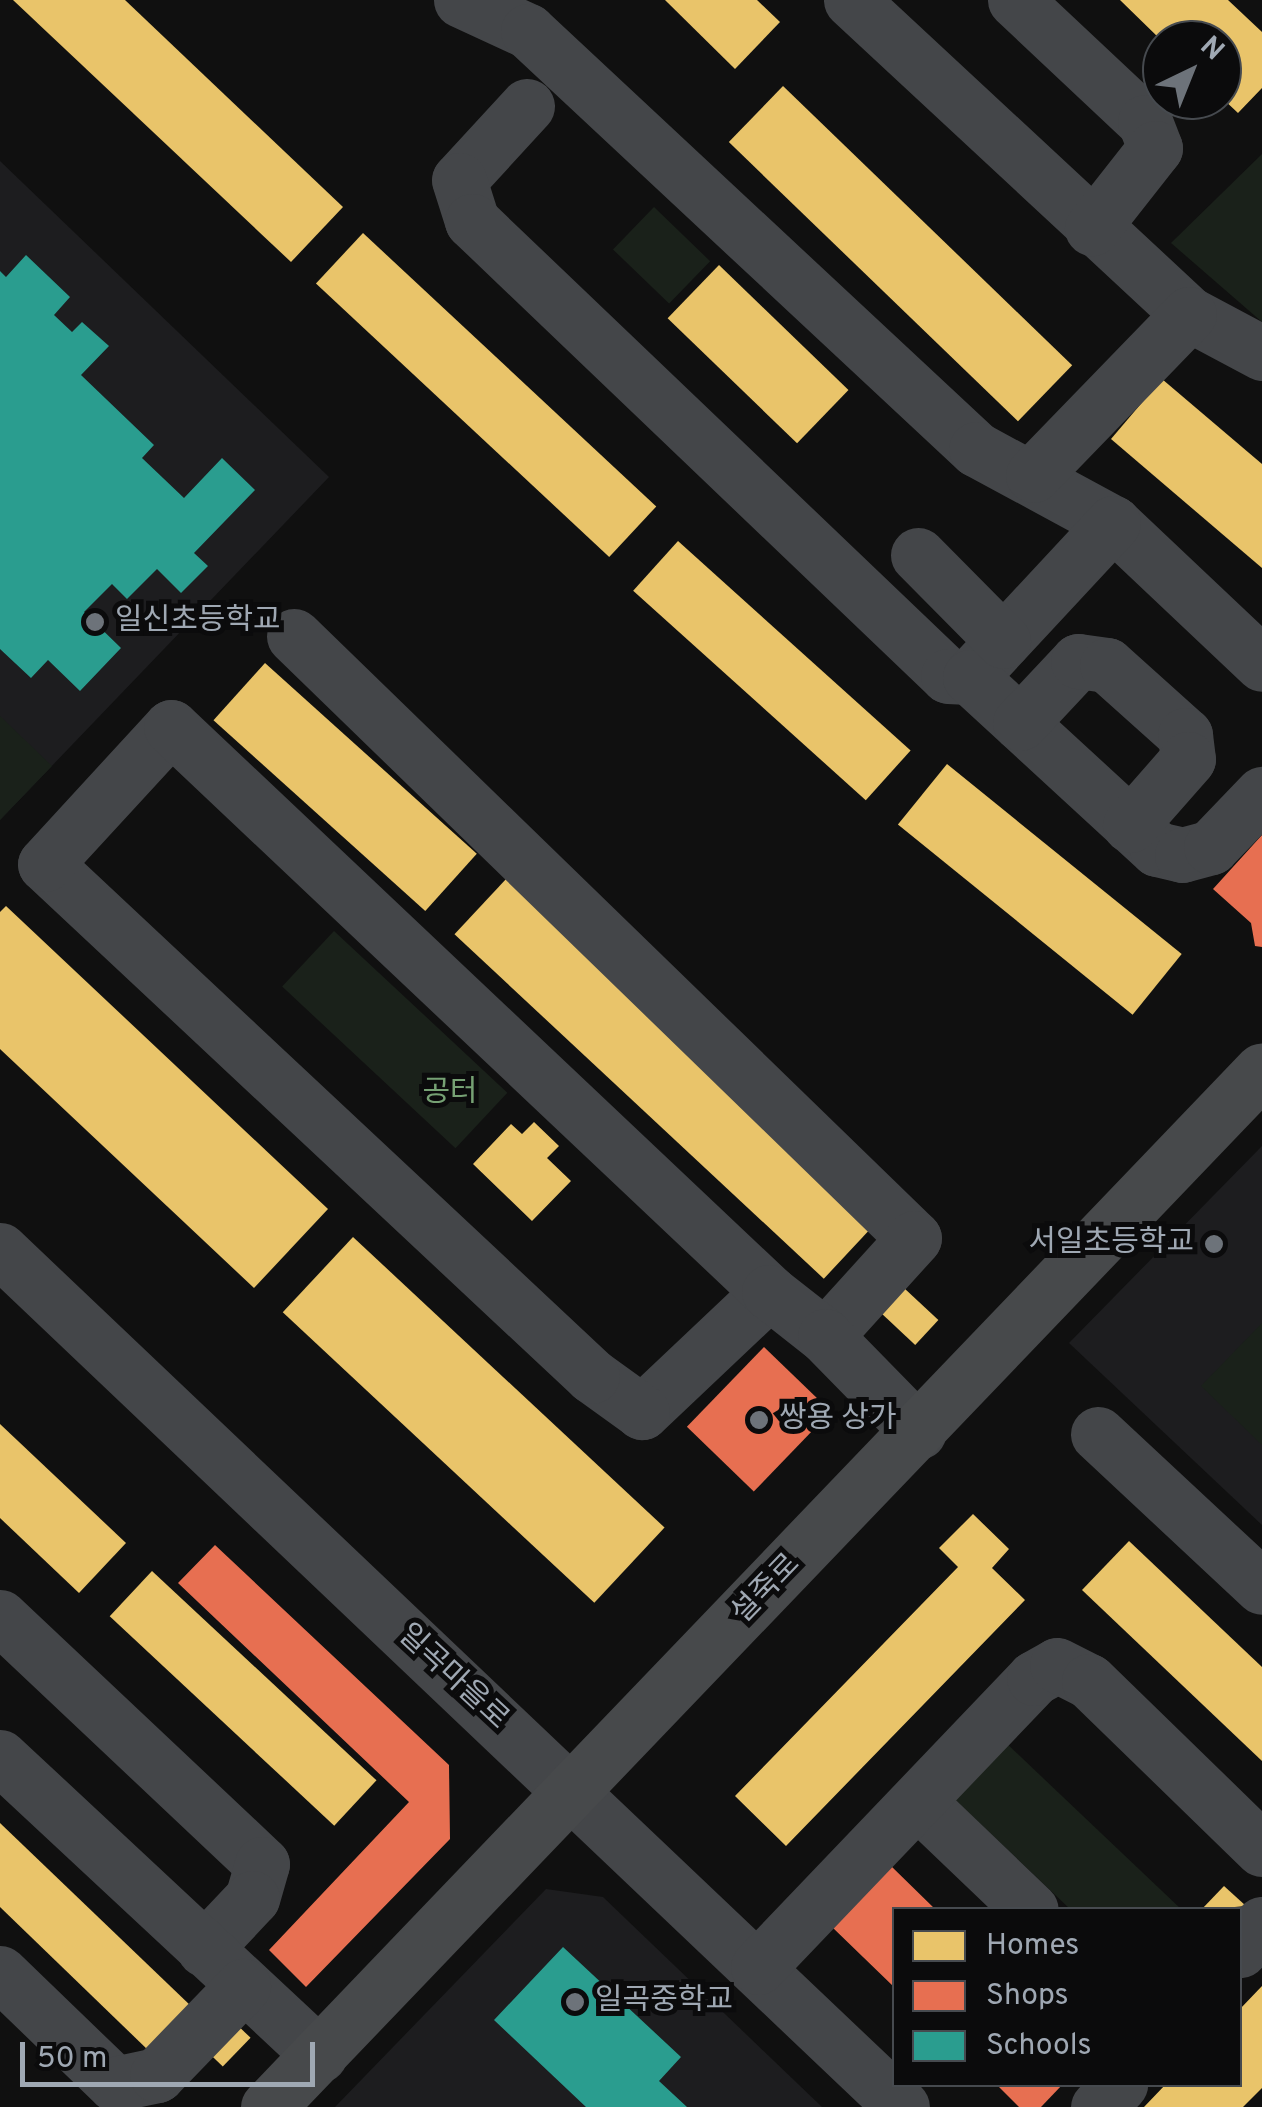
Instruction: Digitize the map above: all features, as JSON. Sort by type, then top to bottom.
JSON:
[{"type":"main road","name":"설죽로","points":[[268,2107],[1262,1070]]},
{"type":"street","points":[[461,0],[528,31],[976,449],[1032,475],[1113,524],[1262,664]]},
{"type":"street","points":[[851,0],[1092,228],[1189,314],[1262,352]]},
{"type":"street","points":[[1016,0],[1145,122],[1155,148],[1092,228]]},
{"type":"street","points":[[527,106],[458,180],[472,221],[948,676],[986,659],[1113,524]]},
{"type":"street","points":[[1032,475],[1189,314]]},
{"type":"street","points":[[918,554],[986,659],[1020,723],[1156,848],[1182,855],[1211,847],[1262,794]]},
{"type":"street","points":[[294,636],[914,1238],[825,1336]]},
{"type":"street","points":[[1020,723],[1078,661],[1107,666],[1185,736],[1188,759],[1130,825]]},
{"type":"street","points":[[769,1292],[642,1412],[592,1376],[45,864],[171,727],[769,1292],[825,1336],[919,1432]]},
{"type":"street","name":"일곡마을로","points":[[0,1250],[758,1966],[902,2107]]},
{"type":"street","points":[[1098,1434],[1262,1588]]},
{"type":"street","points":[[0,1617],[262,1864],[252,1898],[204,1950]]},
{"type":"street","points":[[758,1966],[1034,1678],[1058,1665],[1089,1680],[1262,1849]]},
{"type":"street","points":[[0,1756],[320,2054]]},
{"type":"street","points":[[918,1802],[1028,1907]]},
{"type":"street","points":[[1242,1948],[1262,1924]]},
{"type":"street","points":[[0,1974],[115,2084],[157,2075],[243,1986]]},
{"type":"street","points":[[1098,2107],[1117,2087]]},
{"type":"shaded area","name":"일신초등학교","points":[[0,161],[329,477],[0,820]]},
{"type":"shaded area","name":"서일초등학교","points":[[1262,1146],[1262,1525],[1069,1343]]},
{"type":"shaded area","name":"일곡중학교","points":[[546,1889],[603,1897],[822,2107],[335,2107]]},
{"type":"green space","points":[[1262,154],[1262,322],[1171,243]]},
{"type":"green space","points":[[654,207],[710,261],[669,304],[613,249]]},
{"type":"green space","points":[[0,716],[52,766],[0,820]]},
{"type":"green space","name":"공터","points":[[334,931],[507,1093],[455,1148],[282,987]]},
{"type":"green space","points":[[1262,1323],[1262,1445],[1201,1386]]},
{"type":"green space","points":[[1003,1740],[1179,1907],[1068,1907],[950,1795]]},
{"type":"building: Homes","points":[[13,0],[125,0],[343,207],[291,262]]},
{"type":"building: Homes","points":[[665,0],[757,0],[780,22],[735,69]]},
{"type":"building: Homes","points":[[1120,0],[1228,0],[1262,32],[1262,88],[1242,109],[1242,20],[1142,21]]},
{"type":"building: Homes","points":[[783,86],[1072,365],[1018,421],[729,142]]},
{"type":"building: Homes","points":[[363,233],[656,506],[609,557],[316,283]]},
{"type":"building: Homes","points":[[719,265],[848,390],[797,443],[668,318]]},
{"type":"building: Homes","points":[[1162,379],[1262,464],[1262,568],[1111,439]]},
{"type":"building: Homes","points":[[678,541],[911,750],[866,800],[633,591]]},
{"type":"building: Homes","points":[[265,663],[477,854],[425,911],[213,720]]},
{"type":"building: Homes","points":[[947,764],[1182,954],[1133,1015],[898,825]]},
{"type":"building: Homes","points":[[507,878],[876,1222],[824,1279],[454,934]]},
{"type":"building: Homes","points":[[6,906],[328,1209],[254,1288],[0,1049],[0,912]]},
{"type":"building: Homes","points":[[534,1122],[559,1146],[547,1158],[571,1181],[532,1221],[473,1164],[511,1124],[522,1134]]},
{"type":"building: Homes","points":[[353,1237],[665,1528],[594,1603],[283,1312]]},
{"type":"building: Homes","points":[[904,1288],[938,1320],[915,1345],[881,1313]]},
{"type":"building: Homes","points":[[0,1424],[126,1543],[79,1593],[0,1518]]},
{"type":"building: Homes","points":[[973,1514],[1009,1549],[992,1568],[1025,1600],[786,1846],[735,1796],[958,1567],[939,1548]]},
{"type":"building: Homes","points":[[1129,1541],[1262,1667],[1262,1761],[1082,1590]]},
{"type":"building: Homes","points":[[152,1571],[377,1780],[334,1826],[110,1616]]},
{"type":"building: Homes","points":[[0,1823],[192,2007],[149,2051],[0,1907]]},
{"type":"building: Homes","points":[[1224,1886],[1246,1906],[1235,1907],[1204,1907]]},
{"type":"building: Homes","points":[[1262,1986],[1262,2088],[1243,2107],[1144,2107],[1163,2087],[1242,2087],[1242,2007]]},
{"type":"building: Homes","points":[[229,2017],[251,2038],[223,2067],[201,2046]]},
{"type":"building: Shops","points":[[1262,835],[1262,947],[1255,946],[1251,923],[1213,889]]},
{"type":"building: Shops","name":"쌍용 상가","points":[[764,1347],[831,1412],[754,1491],[687,1427]]},
{"type":"building: Shops","points":[[215,1545],[449,1765],[450,1839],[306,1987],[269,1950],[409,1802],[178,1583]]},
{"type":"building: Shops","points":[[890,1865],[933,1907],[892,1907],[892,1985],[832,1927]]},
{"type":"building: Shops","points":[[999,2087],[1060,2087],[1041,2107],[1019,2107]]},
{"type":"building: Schools","points":[[26,255],[70,297],[54,315],[72,332],[82,322],[109,346],[81,375],[154,445],[142,458],[184,498],[222,458],[255,490],[194,553],[208,566],[181,593],[157,569],[127,599],[112,584],[84,612],[121,648],[80,691],[48,660],[31,678],[0,649],[0,271],[6,277]]},
{"type":"building: Schools","points":[[563,1947],[681,2057],[659,2081],[687,2107],[586,2107],[494,2020]]},
{"type":"place","name":"일신초등학교","points":[[95,622]]},
{"type":"place","name":"서일초등학교","points":[[1214,1244]]},
{"type":"place","name":"쌍용 상가","points":[[759,1420]]},
{"type":"place","name":"일곡중학교","points":[[575,2002]]}]
